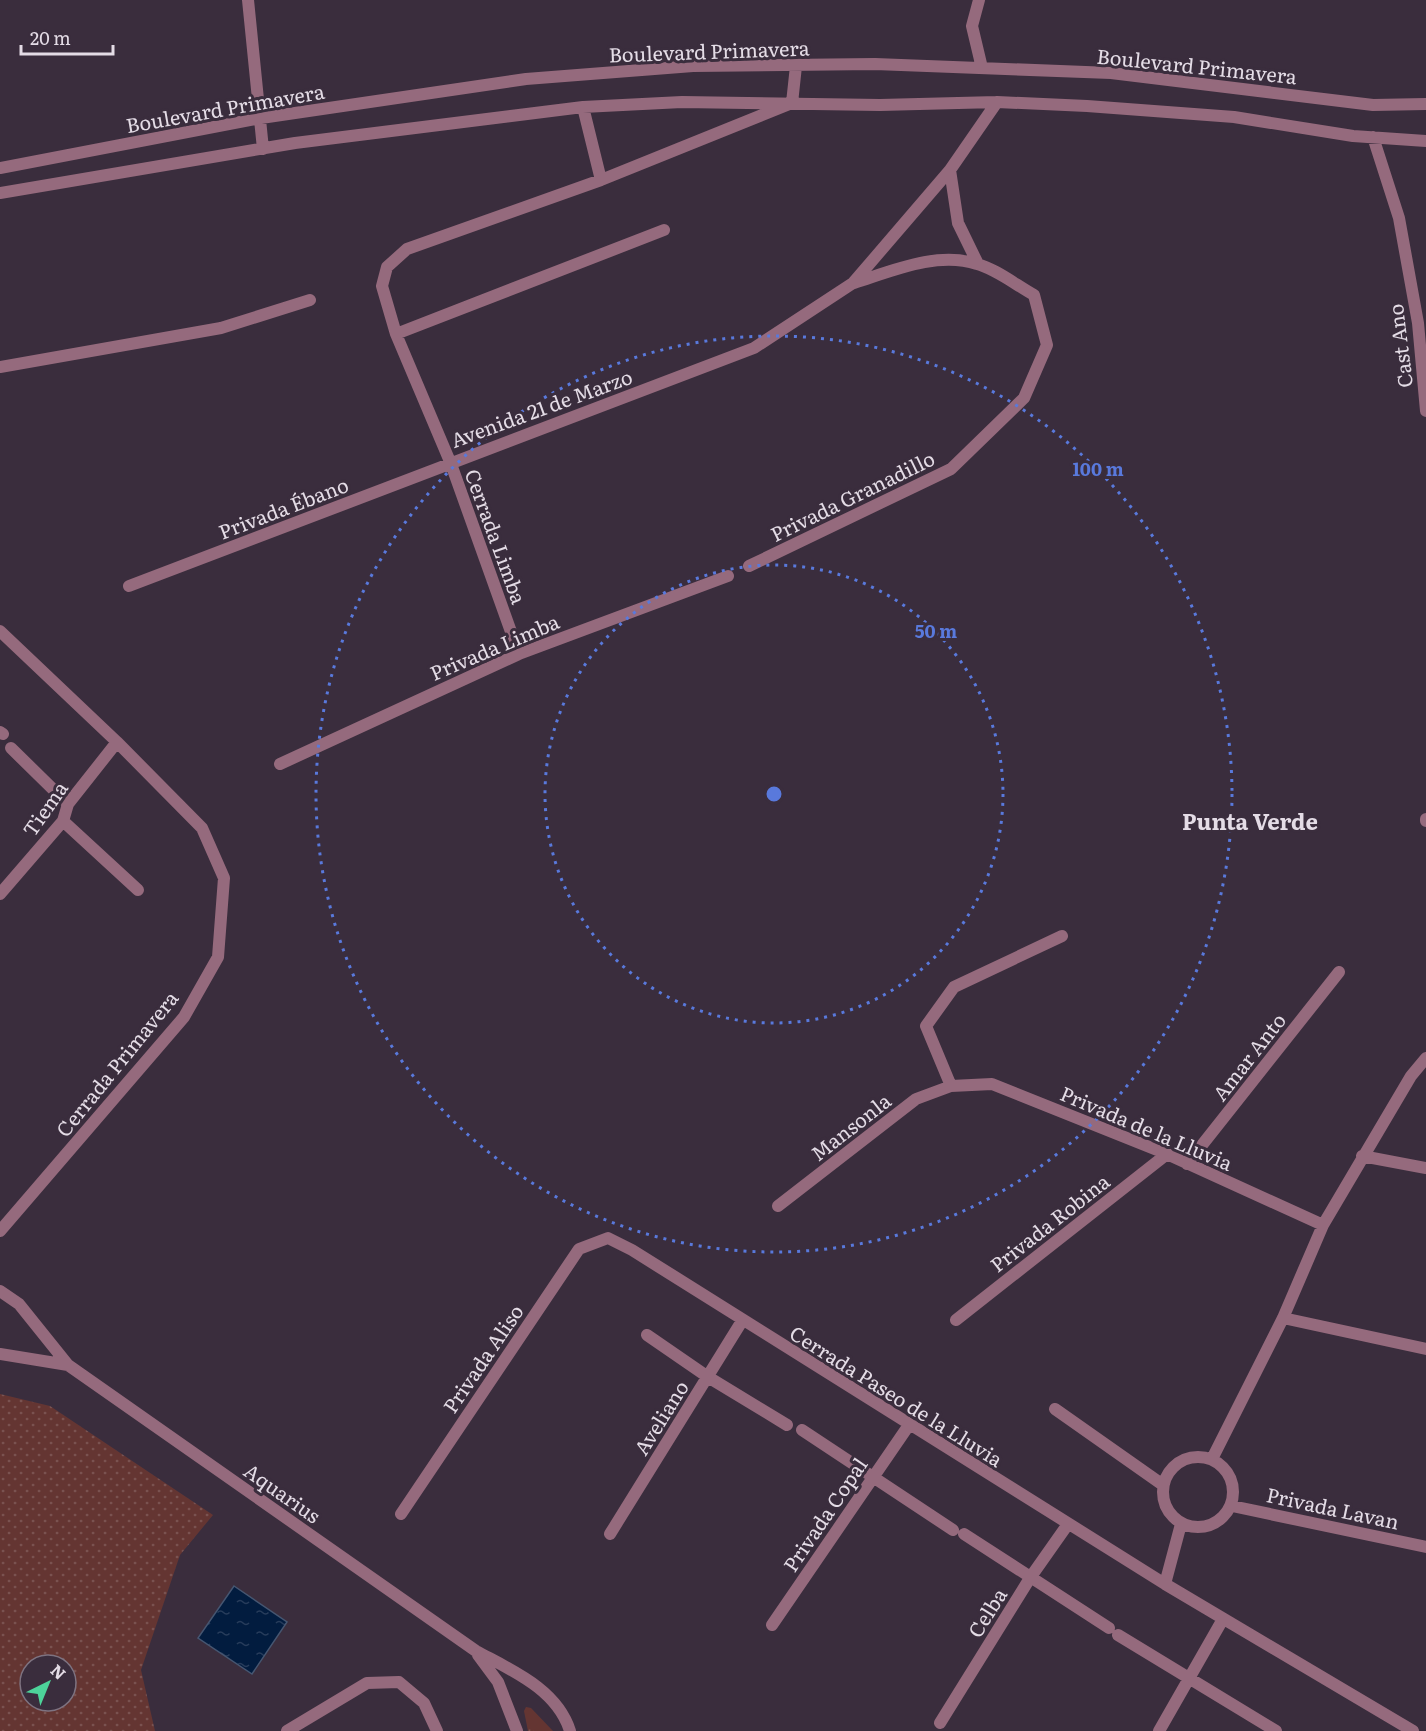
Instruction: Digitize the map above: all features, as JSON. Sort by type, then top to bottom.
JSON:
[{"type":"street","points":[[248,0],[263,149]]},
{"type":"street","points":[[979,0],[972,26],[982,68]]},
{"type":"street","name":"Boulevard Primavera","points":[[0,168],[261,118],[526,79],[693,66],[875,64],[1111,73],[1373,105],[1426,104]]},
{"type":"street","points":[[792,103],[796,66]]},
{"type":"street","points":[[0,193],[263,149],[583,107],[682,102],[880,105],[997,102],[1088,106],[1234,117],[1353,136],[1426,141]]},
{"type":"street","name":"Avenida 21 de Marzo","points":[[792,103],[601,180],[407,249],[387,267],[382,286],[396,334],[451,464],[754,348],[853,283],[950,170],[997,102]]},
{"type":"street","points":[[583,107],[601,180]]},
{"type":"street","name":"Cast Ano","points":[[1373,137],[1399,218],[1418,324],[1426,411]]},
{"type":"street","points":[[950,170],[958,223],[978,264]]},
{"type":"street","points":[[396,334],[664,230]]},
{"type":"street","points":[[853,283],[914,264],[950,260],[978,264]]},
{"type":"street","name":"Privada Granadillo","points":[[750,566],[951,469],[1024,398],[1047,345],[1034,295],[978,264]]},
{"type":"street","points":[[0,367],[220,328],[310,300]]},
{"type":"street","name":"Privada Ébano","points":[[129,586],[451,464]]},
{"type":"street","name":"Cerrada Limba","points":[[451,464],[519,654]]},
{"type":"street","name":"Privada Limba","points":[[280,764],[519,654],[728,576]]},
{"type":"street","name":"Cerrada Primavera","points":[[0,631],[117,742],[202,828],[224,878],[218,957],[184,1017],[0,1231]]},
{"type":"street","name":"Tiema","points":[[0,894],[63,821],[68,804],[117,742]]},
{"type":"street","points":[[11,748],[68,804]]},
{"type":"street","points":[[63,821],[138,890]]},
{"type":"street","points":[[951,1086],[927,1026],[954,987],[1062,936]]},
{"type":"street","name":"Amar Anto","points":[[1187,1164],[1339,972]]},
{"type":"street","points":[[1212,1460],[1283,1318],[1323,1225],[1411,1076],[1426,1058]]},
{"type":"street","name":"Privada de la Lluvia","points":[[951,1086],[992,1084],[1167,1155],[1323,1225]]},
{"type":"street","name":"Mansonla","points":[[778,1206],[916,1099],[951,1086]]},
{"type":"street","name":"Privada Robina","points":[[956,1320],[1167,1155]]},
{"type":"street","points":[[1362,1156],[1426,1168]]},
{"type":"street","name":"Cerrada Paseo de la Lluvia","points":[[608,1238],[632,1250],[742,1321],[1396,1727],[1413,1731]]},
{"type":"street","name":"Privada Aliso","points":[[400,1514],[579,1249],[608,1238]]},
{"type":"street","name":"Aquarius","points":[[0,1291],[19,1304],[69,1365],[476,1651],[535,1686],[551,1699],[570,1731]]},
{"type":"street","points":[[1283,1318],[1426,1349]]},
{"type":"street","name":"Aveliano","points":[[610,1534],[742,1321]]},
{"type":"street","points":[[647,1335],[708,1377],[787,1425]]},
{"type":"street","name":"Aquarius","points":[[0,1354],[69,1365]]},
{"type":"street","points":[[1055,1409],[1163,1485]]},
{"type":"street","name":"Privada Copal","points":[[772,1624],[909,1425]]},
{"type":"street","points":[[802,1430],[1030,1578],[1276,1731]]},
{"type":"street","points":[[1201,1457],[1212,1460],[1229,1476],[1234,1490],[1232,1506],[1223,1518],[1210,1526],[1195,1528],[1181,1524],[1169,1514],[1163,1500],[1163,1485],[1169,1472],[1180,1461],[1201,1457]]},
{"type":"street","name":"Privada Lavan","points":[[1232,1506],[1426,1547]]},
{"type":"street","name":"Celba","points":[[940,1723],[1030,1578],[1068,1524]]},
{"type":"street","points":[[1165,1584],[1181,1524]]},
{"type":"street","points":[[1159,1731],[1191,1678],[1222,1619]]},
{"type":"street","name":"Aquarius","points":[[476,1651],[498,1682],[517,1731]]},
{"type":"street","points":[[287,1731],[367,1683],[399,1682],[424,1703],[437,1731]]},
{"type":"green space","points":[[0,1394],[50,1406],[213,1515],[180,1555],[141,1670],[155,1731],[0,1731]]},
{"type":"green space","points":[[526,1707],[531,1708],[553,1731],[528,1731],[524,1711]]},
{"type":"water","points":[[234,1586],[287,1622],[252,1674],[198,1638]]},
{"type":"district","name":"Punta Verde","points":[[1250,820]]}]
